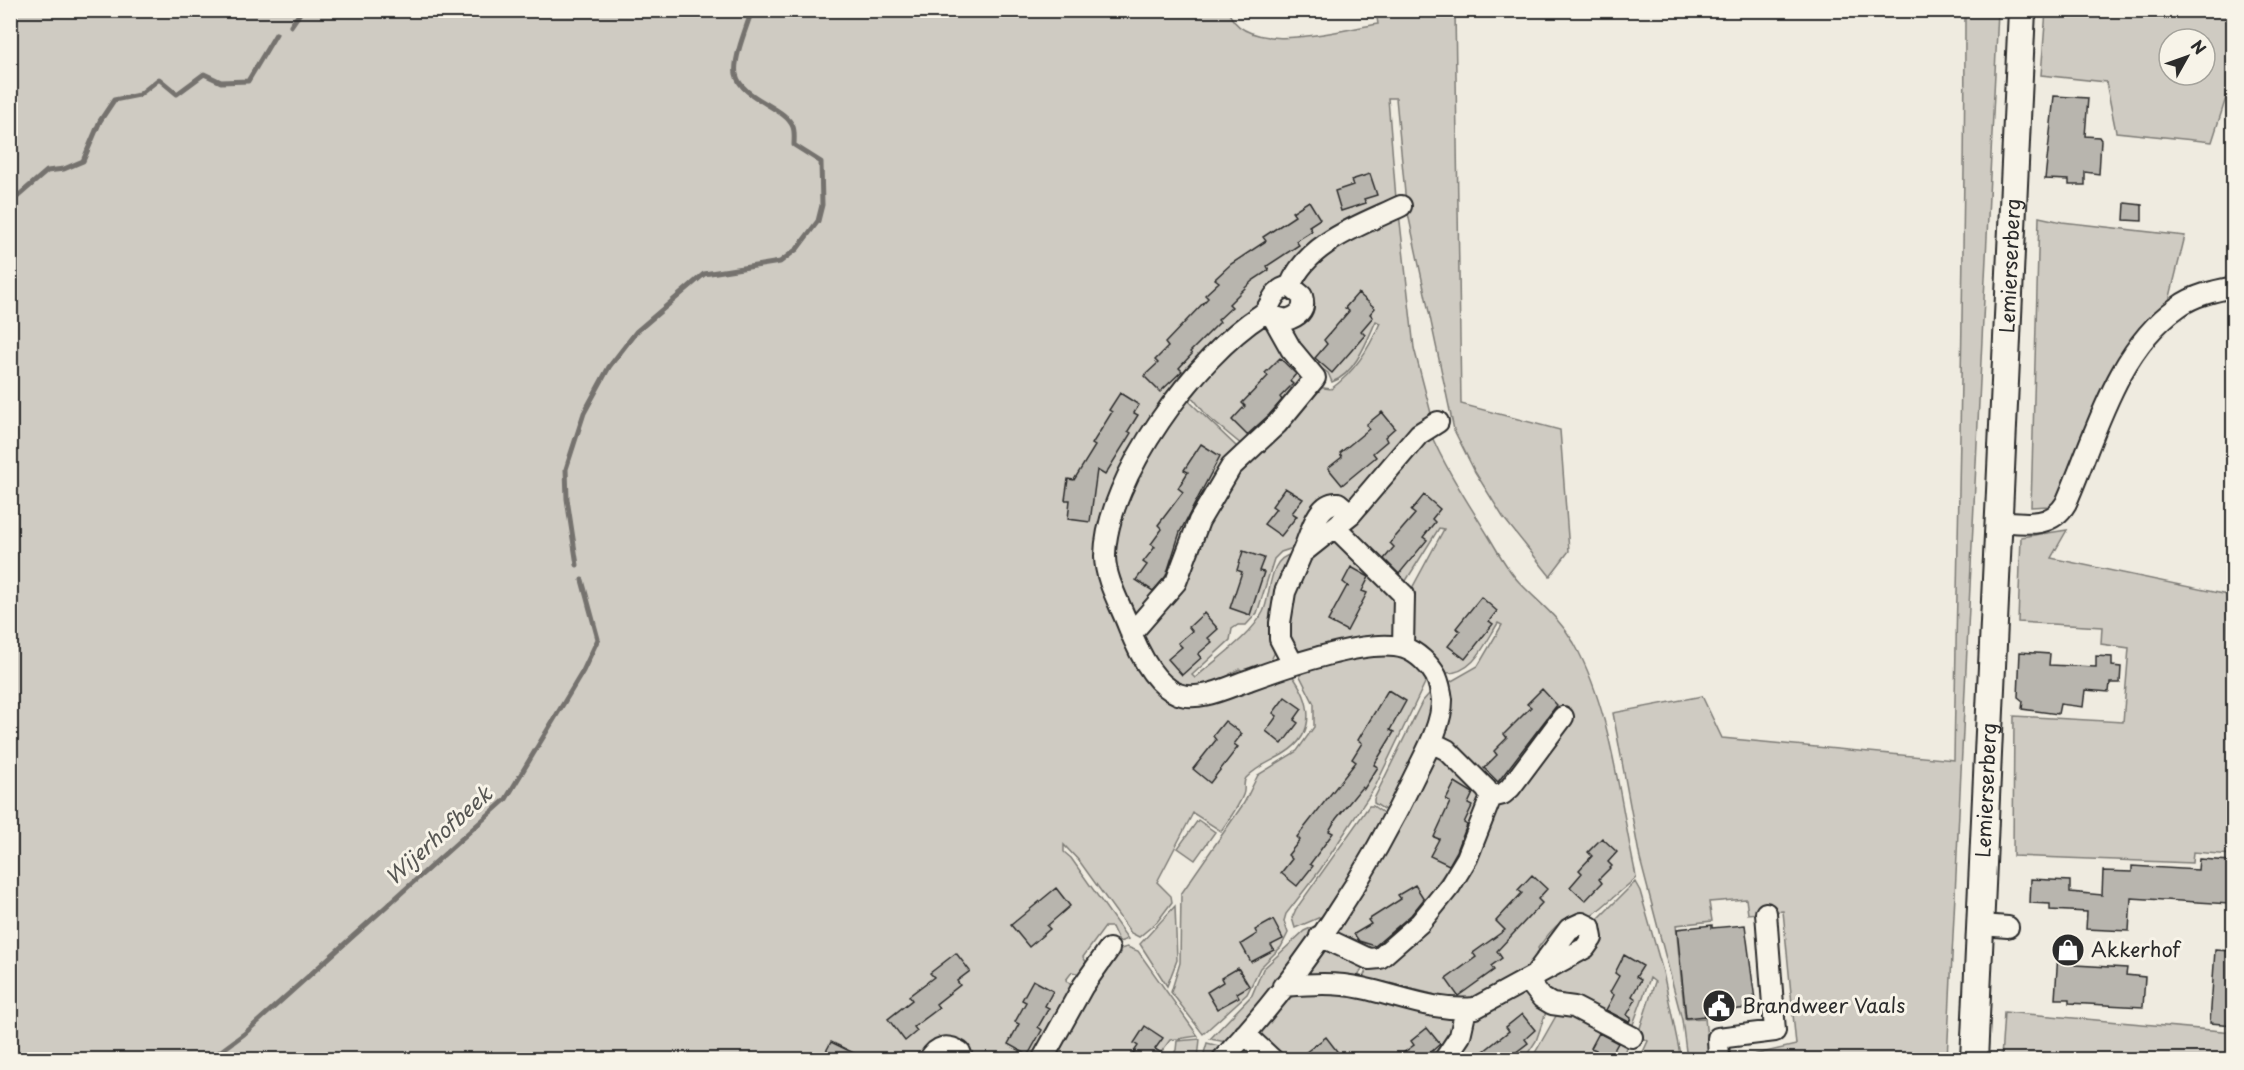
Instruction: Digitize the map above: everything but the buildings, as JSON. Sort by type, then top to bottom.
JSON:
[{"type":"main road","name":"Lemierserberg","points":[[1974,1059],[1982,925],[2022,10]]},
{"type":"lane","points":[[1131,634],[1176,582],[1199,521],[1231,467],[1276,424],[1315,378],[1291,349],[1269,315],[1274,296],[1290,286],[1297,270],[1321,246],[1401,206]]},
{"type":"lane","points":[[1222,1059],[1245,1034],[1320,936],[1394,818],[1431,742],[1440,713],[1439,688],[1430,667],[1403,647],[1386,646],[1354,650],[1293,664],[1211,693],[1186,696],[1176,693],[1158,680],[1131,634],[1107,574],[1105,560],[1109,525],[1116,503],[1130,473],[1168,411],[1216,351],[1251,320],[1269,315],[1286,320],[1295,317],[1302,309],[1302,296],[1290,286]]},
{"type":"lane","points":[[1999,521],[2035,523],[2058,513],[2066,503],[2124,370],[2155,325],[2188,301],[2207,292],[2234,287]]},
{"type":"lane","points":[[1302,553],[1351,514],[1419,434],[1438,422]]},
{"type":"lane","points":[[1293,664],[1280,639],[1285,592],[1319,513],[1328,505],[1338,503],[1351,514]]},
{"type":"lane","points":[[1336,528],[1404,595],[1403,647]]},
{"type":"lane","points":[[1491,797],[1503,794],[1510,788],[1563,717]]},
{"type":"lane","points":[[1431,742],[1447,750],[1486,789],[1491,797]]},
{"type":"lane","points":[[1320,936],[1369,959],[1380,958],[1420,923],[1450,886],[1467,858],[1491,797]]},
{"type":"lane","points":[[1719,1059],[1718,1038],[1775,1031],[1766,913]]},
{"type":"lane","points":[[1982,925],[2008,927]]},
{"type":"lane","points":[[1042,1059],[1083,986],[1109,949]]},
{"type":"lane","points":[[1283,986],[1342,984],[1430,1006],[1466,1009],[1491,1001],[1533,976],[1542,998],[1552,1004],[1574,1007],[1632,1037]]},
{"type":"lane","points":[[1444,1059],[1460,1036],[1466,1009]]},
{"type":"lane","points":[[1245,1034],[1273,1059]]},
{"type":"lane","points":[[929,1059],[938,1048],[946,1046],[960,1052],[963,1059]]},
{"type":"shaded area","points":[[1228,10],[1237,25],[1253,34],[1273,37],[1319,35],[1378,24],[1376,11],[1455,11],[1461,404],[1560,430],[1569,551],[1550,576],[1503,517],[1475,472],[1454,430],[1406,204],[1396,98],[1388,98],[1396,199],[1284,280],[1189,376],[1100,548],[1168,693],[1291,674],[1307,706],[1306,726],[1295,745],[1246,778],[1241,800],[1221,831],[1193,813],[1157,882],[1171,896],[1172,902],[1157,922],[1139,937],[1131,933],[1080,862],[1064,845],[1064,852],[1071,858],[1128,939],[1119,942],[1112,927],[1105,927],[1083,957],[1087,963],[1081,974],[1072,972],[1066,980],[1073,987],[1037,1059],[967,1059],[956,1045],[934,1039],[921,1060],[11,1059],[11,11]]},
{"type":"shaded area","points":[[1965,11],[1998,11],[1947,1059],[1736,1059],[1796,1045],[1783,911],[1748,914],[1746,899],[1709,902],[1712,921],[1676,925],[1685,1019],[1705,1018],[1709,1059],[1687,1059],[1682,1020],[1640,859],[1613,713],[1702,696],[1722,738],[1954,760],[1963,291]]},
{"type":"shaded area","points":[[2046,11],[2233,11],[2233,76],[2212,142],[2116,132],[2106,82],[2041,75]]},
{"type":"shaded area","points":[[1399,213],[1414,348],[1432,417],[1356,502],[1343,500],[1296,547],[1281,552],[1274,559],[1257,613],[1246,625],[1238,625],[1232,629],[1230,640],[1192,675],[1195,678],[1250,630],[1266,605],[1274,569],[1285,557],[1293,554],[1274,654],[1268,666],[1246,673],[1240,669],[1230,674],[1226,681],[1194,691],[1162,676],[1139,633],[1220,493],[1317,387],[1331,389],[1347,375],[1371,343],[1380,323],[1376,321],[1354,364],[1340,378],[1332,382],[1328,373],[1298,353],[1289,324],[1300,282],[1311,261],[1377,228]]},
{"type":"shaded area","points":[[2039,217],[2062,222],[2185,236],[2169,301],[2160,308],[2140,333],[2062,496],[2049,506],[2031,507]]},
{"type":"shaded area","points":[[1267,323],[1302,368],[1304,385],[1242,445],[1208,417],[1192,397],[1210,374],[1210,365]]},
{"type":"shaded area","points":[[1183,401],[1189,401],[1238,448],[1172,579],[1134,625],[1110,552],[1132,479]]},
{"type":"shaded area","points":[[1429,430],[1449,471],[1507,566],[1519,582],[1562,625],[1587,669],[1597,696],[1612,754],[1636,878],[1588,919],[1571,918],[1558,924],[1538,948],[1541,955],[1527,971],[1484,1000],[1434,1000],[1433,994],[1385,982],[1361,983],[1369,963],[1402,942],[1487,814],[1565,729],[1498,791],[1438,738],[1448,683],[1478,666],[1502,625],[1498,623],[1483,649],[1470,664],[1463,669],[1444,673],[1426,650],[1411,637],[1410,592],[1444,529],[1439,528],[1404,584],[1346,525]]},
{"type":"shaded area","points":[[2067,530],[2051,558],[2228,595],[2233,855],[2193,852],[2192,863],[2013,856],[2014,716],[2123,722],[2129,648],[2101,644],[2102,627],[2018,622],[2021,537]]},
{"type":"shaded area","points":[[1333,537],[1395,591],[1393,617],[1398,637],[1317,646],[1312,655],[1300,656],[1286,633],[1299,569]]},
{"type":"shaded area","points":[[1368,652],[1408,656],[1427,678],[1424,685],[1375,787],[1320,870],[1286,914],[1284,921],[1288,933],[1281,947],[1260,968],[1247,994],[1203,1034],[1171,992],[1180,963],[1181,894],[1244,803],[1258,775],[1297,751],[1314,727],[1314,704],[1300,676],[1300,668]]},
{"type":"shaded area","points":[[1433,693],[1433,713],[1391,814],[1374,803],[1374,799],[1422,702]]},
{"type":"shaded area","points":[[1437,751],[1483,791],[1452,874],[1446,871],[1431,892],[1435,898],[1373,955],[1328,932],[1346,918],[1350,901],[1397,833]]},
{"type":"shaded area","points":[[1369,806],[1373,806],[1389,817],[1330,913],[1295,928],[1292,918],[1296,909]]},
{"type":"shaded area","points":[[1198,820],[1215,832],[1195,860],[1178,848]]},
{"type":"shaded area","points":[[1635,882],[1640,891],[1663,972],[1681,1059],[1628,1059],[1632,1052],[1642,1054],[1648,1041],[1638,1034],[1655,982],[1650,978],[1632,1027],[1567,1002],[1537,985],[1562,968],[1593,924]]},
{"type":"shaded area","points":[[1175,906],[1177,960],[1167,986],[1140,944]]},
{"type":"shaded area","points":[[1324,922],[1226,1042],[1210,1039],[1252,995],[1263,969],[1304,931]]},
{"type":"shaded area","points":[[1319,946],[1365,962],[1356,981],[1306,977],[1303,968]]},
{"type":"shaded area","points":[[1127,947],[1138,951],[1198,1036],[1170,1040],[1162,1051],[1161,1059],[1051,1060],[1114,951]]},
{"type":"shaded area","points":[[1329,988],[1458,1015],[1440,1060],[1279,1059],[1264,1043],[1260,1026],[1275,1008],[1289,998]]},
{"type":"shaded area","points":[[1522,989],[1546,1012],[1536,1041],[1524,1059],[1449,1060],[1474,1017]]},
{"type":"shaded area","points":[[1560,1009],[1627,1043],[1623,1059],[1531,1060]]},
{"type":"shaded area","points":[[2004,1012],[2233,1032],[2233,1059],[2001,1059]]},
{"type":"shaded area","points":[[1200,1039],[1198,1059],[1170,1060],[1176,1050],[1177,1041]]},
{"type":"shaded area","points":[[1207,1043],[1223,1047],[1217,1059],[1202,1060]]},
{"type":"waterway","points":[[291,26],[302,10]]},
{"type":"waterway","name":"Wijerhofbeek","points":[[577,565],[567,499],[566,469],[584,413],[609,367],[636,332],[704,274],[780,262],[797,249],[818,221],[822,205],[821,162],[794,145],[794,129],[789,120],[746,90],[736,74],[738,51],[752,10]]},
{"type":"waterway","points":[[10,203],[47,171],[64,169],[83,161],[100,121],[114,100],[139,95],[159,79],[177,94],[204,74],[221,82],[248,81],[276,34]]},
{"type":"waterway","name":"Wijerhofbeek","points":[[209,1060],[244,1034],[506,799],[583,671],[598,639],[582,580]]},
{"type":"place","name":"Akkerhof","points":[[2068,950]]},
{"type":"place","name":"Brandweer Vaals","points":[[1719,1006]]}]
